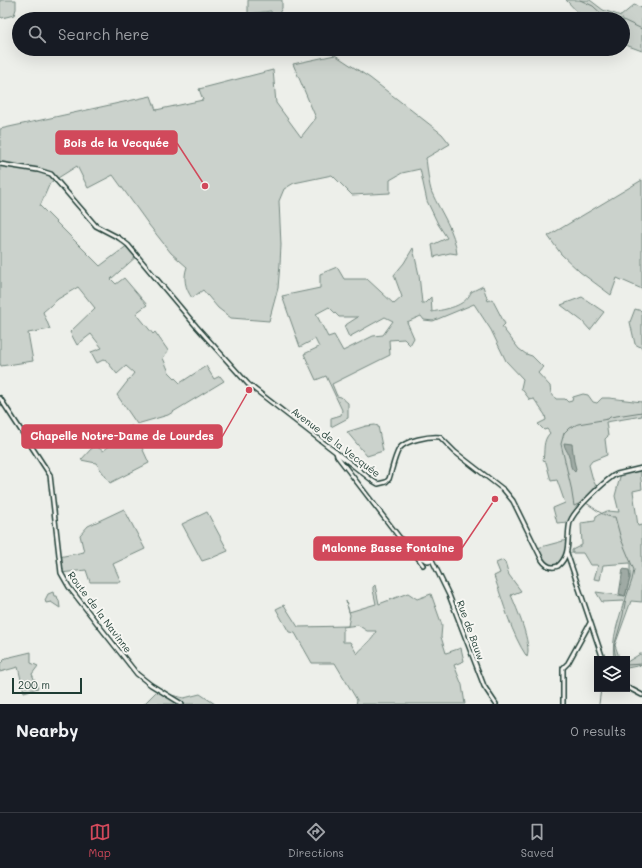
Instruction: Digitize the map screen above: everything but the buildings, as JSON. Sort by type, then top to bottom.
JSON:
[{"type":"street","name":"Avenue de la Vecquée","points":[[0,164],[45,171],[56,178],[96,226],[119,238],[128,245],[196,326],[244,380],[256,391],[373,481],[378,484],[383,484],[389,479],[397,453],[402,446],[413,441],[434,436],[440,437],[459,455],[504,490],[513,501],[545,565],[552,567],[558,566],[562,563],[567,553]]},
{"type":"street","name":"Route de la Navinne","points":[[0,398],[50,475],[61,573],[100,627],[137,674],[151,685],[182,704]]},
{"type":"street","points":[[336,452],[337,456],[351,475],[406,546],[416,555],[423,565]]},
{"type":"street","points":[[602,656],[567,553],[570,522],[574,514],[613,476],[642,468]]},
{"type":"street","points":[[406,546],[432,560]]},
{"type":"street","points":[[416,555],[428,561],[432,560]]},
{"type":"street","name":"Rue de Bauw","points":[[432,560],[449,595],[484,686],[496,704]]},
{"type":"street","points":[[563,704],[563,668],[568,663],[590,623]]},
{"type":"street","points":[[630,689],[642,695]]},
{"type":"shaded area","points":[[0,0],[16,0],[16,9],[15,12],[12,12],[12,16],[2,18],[0,16]]},
{"type":"shaded area","points":[[248,0],[282,0],[282,8],[280,12],[248,12]]},
{"type":"shaded area","points":[[566,0],[590,0],[603,10],[609,12],[577,12]]},
{"type":"shaded area","points":[[634,5],[642,8],[642,51],[630,47],[630,12],[626,12]]},
{"type":"shaded area","points":[[337,56],[370,78],[442,134],[450,144],[426,158],[428,176],[431,190],[454,238],[457,254],[450,253],[434,257],[432,245],[447,238],[438,224],[427,201],[420,169],[402,173],[390,180],[390,193],[352,195],[332,175],[294,183],[284,189],[279,201],[281,245],[278,288],[269,321],[231,318],[218,308],[203,290],[192,298],[185,283],[187,267],[171,253],[113,175],[88,188],[77,166],[50,183],[40,206],[100,266],[128,245],[137,256],[111,279],[116,284],[124,278],[147,305],[136,313],[153,334],[155,332],[167,349],[168,351],[163,358],[169,372],[180,383],[206,366],[214,379],[220,376],[224,381],[168,415],[137,424],[117,395],[134,373],[126,366],[117,374],[105,359],[97,363],[91,352],[102,348],[91,334],[77,345],[70,332],[95,308],[78,287],[58,299],[43,312],[50,329],[28,333],[33,361],[1,366],[0,129],[151,96],[156,110],[203,100],[199,89],[273,70],[276,103],[301,137],[316,118],[293,64]]},
{"type":"shaded area","points":[[642,180],[642,289],[617,278],[611,295],[580,272],[561,254],[548,236]]},
{"type":"shaded area","points":[[413,248],[419,275],[422,303],[425,303],[431,297],[432,312],[460,304],[471,292],[483,286],[488,301],[492,299],[505,324],[502,327],[519,349],[532,356],[543,367],[538,373],[550,386],[551,393],[556,399],[565,399],[568,402],[572,401],[573,397],[583,394],[588,395],[593,402],[597,403],[602,398],[642,402],[642,416],[606,422],[608,436],[605,439],[607,455],[592,461],[589,465],[593,480],[598,490],[573,512],[568,522],[557,523],[553,508],[565,503],[557,480],[551,481],[546,462],[543,461],[545,442],[550,433],[547,429],[544,430],[538,424],[546,420],[545,415],[534,399],[530,400],[521,388],[523,379],[506,361],[491,330],[474,304],[433,321],[424,320],[421,316],[407,322],[414,338],[410,345],[404,339],[389,340],[390,355],[332,384],[337,396],[341,397],[348,403],[348,418],[331,427],[331,418],[341,415],[342,410],[326,376],[316,380],[304,354],[319,347],[315,339],[300,347],[282,296],[320,288],[320,274],[337,267],[344,279],[367,279],[394,304],[402,297],[394,275],[404,263]],"holes":[[[329,307],[339,317],[358,317],[344,326],[349,337],[385,317],[393,321],[383,335],[373,336],[343,351],[334,335],[328,337],[316,314]]]},
{"type":"shaded area","points":[[582,297],[604,312],[590,330],[582,321],[561,305]]},
{"type":"shaded area","points":[[635,309],[642,311],[642,348],[635,344],[630,322]]},
{"type":"shaded area","points":[[132,426],[149,463],[110,483],[96,463],[81,460],[91,449],[96,446],[103,451],[116,441],[113,431]]},
{"type":"shaded area","points":[[366,426],[378,426],[383,451],[367,456],[347,432]]},
{"type":"shaded area","points":[[564,443],[572,444],[576,469],[575,472],[571,467]]},
{"type":"shaded area","points":[[640,469],[642,489],[633,491],[638,526],[642,525],[642,602],[631,601],[615,645],[618,656],[614,656],[615,636],[624,601],[602,602],[596,592],[625,596],[630,578],[630,563],[603,565],[600,580],[594,579],[598,565],[590,565],[583,553],[572,553],[572,550],[582,545],[581,523],[595,521],[596,516],[607,511],[619,512],[615,496],[621,473]]},
{"type":"shaded area","points":[[124,509],[145,549],[113,564],[121,582],[90,582],[86,570],[61,573],[59,557],[84,552],[80,535],[88,526]]},
{"type":"shaded area","points":[[207,512],[228,551],[202,561],[182,524]]},
{"type":"shaded area","points":[[567,540],[565,553],[558,564],[551,566],[546,563],[537,548]]},
{"type":"shaded area","points":[[503,560],[509,575],[521,591],[511,595],[526,635],[528,651],[527,657],[516,638],[494,576],[500,573],[496,563]]},
{"type":"shaded area","points":[[623,569],[629,570],[630,578],[625,596],[619,594]]},
{"type":"shaded area","points":[[375,585],[379,604],[408,593],[417,599],[431,594],[442,625],[441,637],[446,653],[461,648],[464,661],[454,665],[462,685],[465,704],[356,704],[357,700],[335,663],[312,663],[295,633],[289,632],[276,609],[284,605],[298,627],[348,626],[350,615],[349,612],[376,604],[373,590]],"holes":[[[358,625],[367,631],[376,631],[371,640],[357,654],[350,642],[343,642],[343,627]]]},
{"type":"shaded area","points":[[53,592],[54,596],[57,596],[59,600],[60,608],[51,602],[46,603],[45,600],[48,594]]},
{"type":"shaded area","points":[[31,652],[31,663],[38,666],[32,674],[38,688],[24,692],[18,667],[0,672],[0,664],[6,658]]},
{"type":"shaded area","points":[[642,654],[642,665],[630,667],[630,660]]},
{"type":"shaded area","points":[[158,690],[184,698],[200,694],[215,704],[144,704]]},
{"type":"waterway","points":[[580,0],[593,6],[599,12]]},
{"type":"waterway","points":[[630,23],[642,29]]},
{"type":"waterway","points":[[583,502],[574,506],[561,444],[564,433],[569,428],[578,424],[642,412]]},
{"type":"waterway","points":[[586,503],[607,516],[615,517],[621,539],[634,570],[614,647],[616,656]]},
{"type":"waterway","points":[[630,665],[642,664]]},
{"type":"waterway","points":[[599,704],[601,692]]},
{"type":"place","name":"Bois de la Vecquée","points":[[205,186]]},
{"type":"place","name":"Chapelle Notre-Dame de Lourdes","points":[[249,390]]},
{"type":"place","name":"Malonne Basse Fontaine","points":[[495,499]]}]
